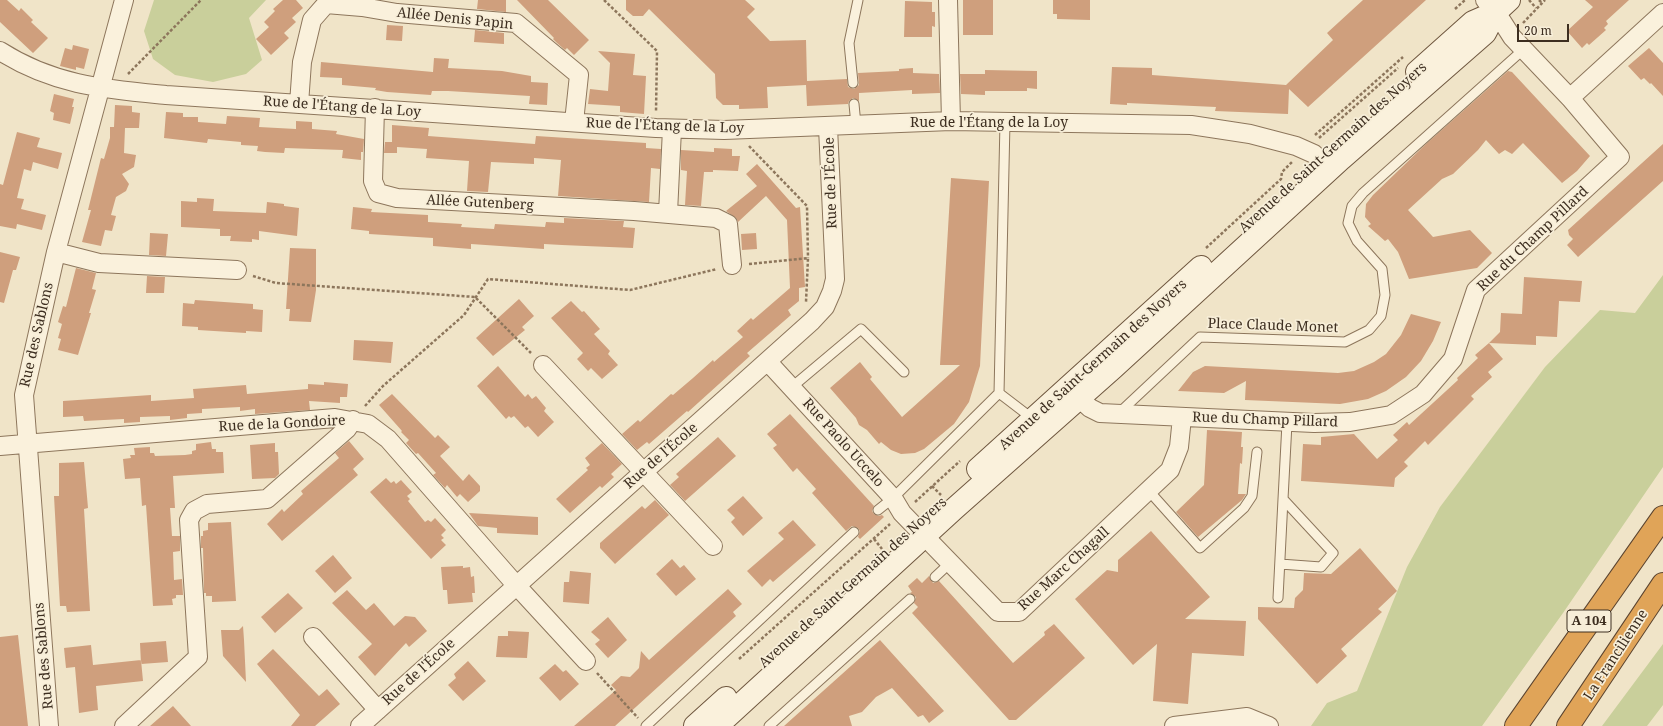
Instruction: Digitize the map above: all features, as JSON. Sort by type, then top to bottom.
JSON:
[{"type":"highway","name":"A 104","points":[[1516,726],[1663,517]]},
{"type":"highway","name":"La Francilienne","points":[[1568,726],[1663,584]]},
{"type":"main road","name":"Avenue de Saint-Germain des Noyers","points":[[695,726],[909,519],[1033,419],[1314,157],[1485,33],[1497,4]]},
{"type":"main road","name":"Avenue de Saint-Germain des Noyers","points":[[717,726],[909,519],[1079,398],[1314,157]]},
{"type":"street","name":"Rue des Sablons","points":[[49,726],[24,394],[56,252],[99,87],[124,0]]},
{"type":"street","points":[[948,0],[951,121]]},
{"type":"street","name":"Allée Denis Papin","points":[[299,104],[302,62],[312,20],[326,4],[362,7],[397,13],[516,22],[579,75],[574,122]]},
{"type":"street","name":"Rue du Champ Pillard","points":[[1079,398],[1090,408],[1100,413],[1287,423],[1350,422],[1391,415],[1423,394],[1453,358],[1469,316],[1476,290],[1620,157],[1570,98],[1518,43],[1497,4]]},
{"type":"street","points":[[1570,98],[1661,18]]},
{"type":"street","name":"Rue de l'Étang de la Loy","points":[[0,51],[18,62],[50,77],[118,91],[664,129],[718,130],[828,127],[951,121],[1191,124],[1250,134],[1314,157]]},
{"type":"street","name":"Allée Gutenberg","points":[[375,108],[373,181],[378,193],[389,198],[668,213],[716,218],[728,224],[732,265]]},
{"type":"street","name":"Rue de l'École","points":[[360,726],[516,585],[768,362],[825,307],[835,279],[828,127]]},
{"type":"street","points":[[664,129],[668,213]]},
{"type":"street","points":[[56,252],[98,263],[237,270]]},
{"type":"street","name":"Rue Paolo Uccelo","points":[[768,362],[909,519]]},
{"type":"street","points":[[543,365],[713,546]]},
{"type":"street","name":"Rue Marc Chagall","points":[[909,519],[998,612],[1019,612],[1170,470],[1179,447],[1182,417]]},
{"type":"street","name":"Rue de la Gondoire","points":[[0,446],[335,418],[353,420],[368,424],[388,439],[516,585],[586,661]]},
{"type":"street","points":[[124,726],[198,657],[189,520],[194,511],[207,504],[267,499],[347,429],[353,420]]},
{"type":"street","points":[[313,637],[378,710]]},
{"type":"street","points":[[1174,726],[1247,717],[1269,726]]},
{"type":"lane","points":[[854,84],[849,43],[858,0]]},
{"type":"lane","name":"Place Claude Monet","points":[[1118,414],[1200,337],[1345,342],[1369,330],[1381,316],[1385,286],[1382,269],[1357,241],[1348,223],[1352,206],[1363,193],[1518,43]]},
{"type":"lane","points":[[854,104],[856,125]]},
{"type":"lane","points":[[878,510],[909,519],[999,393],[1005,122]]},
{"type":"lane","points":[[792,387],[860,330],[904,372]]},
{"type":"lane","points":[[999,393],[1033,419]]},
{"type":"lane","points":[[1278,598],[1287,423]]},
{"type":"lane","points":[[1149,491],[1200,548],[1244,508],[1252,496],[1257,452]]},
{"type":"lane","points":[[1280,564],[1321,567],[1334,553],[1283,499]]},
{"type":"lane","points":[[643,723],[854,532]]},
{"type":"lane","points":[[935,577],[950,563]]},
{"type":"lane","points":[[769,726],[910,599]]},
{"type":"path","points":[[118,91],[123,78],[201,0]]},
{"type":"path","points":[[604,0],[657,51],[664,129]]},
{"type":"path","points":[[1452,12],[1465,0]]},
{"type":"path","points":[[1529,0],[1536,8]]},
{"type":"path","points":[[1539,0],[1542,3]]},
{"type":"path","points":[[1518,43],[1536,8],[1545,0]]},
{"type":"path","points":[[1314,157],[1406,54]]},
{"type":"path","points":[[1200,254],[1281,179],[1282,172],[1314,157],[1399,68]]},
{"type":"path","points":[[742,144],[749,146],[807,206],[808,258],[805,314],[812,321]]},
{"type":"path","points":[[353,420],[383,386],[464,315],[488,279],[630,290],[732,265],[808,258]]},
{"type":"path","points":[[237,270],[276,284],[475,297],[543,365]]},
{"type":"path","points":[[734,664],[909,519],[962,460]]},
{"type":"path","points":[[586,661],[643,723]]},
{"type":"green space","points":[[154,0],[266,0],[249,18],[262,60],[246,74],[213,82],[175,75],[153,59],[144,31]]},
{"type":"green space","points":[[1663,275],[1663,467],[1563,613],[1482,726],[1311,726],[1327,703],[1357,691],[1407,567],[1440,507],[1545,367],[1600,310],[1635,313]]},
{"type":"green space","points":[[1663,644],[1663,705],[1647,726],[1602,726]]},
{"type":"building","points":[[0,0],[7,0],[19,11],[21,8],[33,20],[31,22],[48,38],[33,53],[0,22]]},
{"type":"building","points":[[283,0],[296,0],[303,8],[292,18],[296,22],[284,33],[289,38],[271,55],[256,39],[269,27],[264,22],[275,11],[273,9]]},
{"type":"building","points":[[478,0],[506,0],[506,12],[477,9]]},
{"type":"building","points":[[517,0],[548,0],[589,40],[574,55],[567,48],[565,50]]},
{"type":"building","points":[[626,0],[745,0],[755,9],[747,17],[770,41],[806,40],[807,81],[847,79],[848,87],[854,89],[859,85],[858,73],[899,71],[899,69],[913,68],[913,73],[939,74],[940,93],[912,94],[912,90],[859,93],[859,101],[853,98],[848,104],[807,106],[806,85],[767,87],[768,108],[739,109],[739,105],[723,105],[716,98],[715,74],[649,9],[643,16],[633,16],[626,10]]},
{"type":"building","points":[[963,0],[993,0],[993,35],[963,35]]},
{"type":"building","points":[[1053,0],[1090,0],[1090,20],[1057,19],[1057,14],[1053,14]]},
{"type":"building","points":[[1363,0],[1426,0],[1308,107],[1289,89],[1288,114],[1215,111],[1216,107],[1127,103],[1127,105],[1110,104],[1112,67],[1152,68],[1152,75],[1286,85],[1333,40],[1327,33]]},
{"type":"building","points":[[1585,0],[1629,0],[1606,21],[1608,24],[1604,28],[1606,30],[1589,45],[1587,43],[1582,48],[1567,31],[1593,7]]},
{"type":"building","points":[[905,1],[932,2],[932,12],[935,12],[935,27],[932,26],[932,37],[904,37]]},
{"type":"building","points":[[387,25],[403,26],[402,41],[386,40]]},
{"type":"building","points":[[475,30],[504,33],[504,44],[474,42]]},
{"type":"building","points":[[73,45],[89,49],[84,69],[76,67],[76,70],[60,66],[65,48],[72,50]]},
{"type":"building","points":[[1649,48],[1663,63],[1663,96],[1651,83],[1650,84],[1644,78],[1641,80],[1628,66]]},
{"type":"building","points":[[598,51],[635,54],[633,75],[646,76],[644,114],[620,112],[620,106],[588,104],[590,89],[608,91],[610,63]]},
{"type":"building","points":[[434,58],[449,59],[448,68],[502,71],[531,76],[531,82],[548,83],[547,105],[529,104],[530,96],[448,91],[432,91],[431,95],[387,92],[375,90],[376,88],[342,85],[342,78],[320,77],[321,62],[433,72]]},
{"type":"building","points":[[985,70],[1037,71],[1037,89],[1027,88],[1027,91],[985,91],[985,95],[961,94],[960,74],[985,74]]},
{"type":"building","points":[[1508,71],[1512,72],[1590,156],[1577,171],[1562,183],[1523,143],[1512,154],[1505,150],[1499,154],[1486,140],[1478,150],[1453,174],[1442,179],[1408,210],[1433,237],[1470,230],[1492,253],[1477,268],[1409,279],[1398,252],[1388,239],[1385,241],[1368,226],[1371,224],[1365,217],[1366,204],[1373,195],[1426,144]]},
{"type":"building","points":[[54,94],[74,99],[72,107],[74,107],[70,124],[53,120],[54,113],[50,111]]},
{"type":"building","points":[[115,105],[132,106],[132,112],[140,113],[139,128],[125,128],[124,153],[136,155],[134,167],[122,174],[129,184],[126,191],[116,197],[111,215],[116,216],[112,231],[105,230],[101,246],[82,242],[91,210],[88,210],[101,158],[104,159],[110,138],[110,127],[114,127]]},
{"type":"building","points":[[166,112],[183,113],[183,117],[198,117],[198,122],[226,124],[227,116],[260,118],[259,127],[296,129],[296,121],[312,122],[312,129],[337,131],[336,134],[364,139],[363,152],[361,152],[361,160],[342,158],[343,150],[285,148],[284,153],[265,152],[257,151],[258,146],[241,145],[241,142],[208,139],[207,143],[164,138]]},
{"type":"building","points":[[392,125],[429,128],[428,136],[535,144],[536,136],[646,143],[646,148],[661,149],[660,169],[651,168],[649,202],[558,196],[561,160],[534,158],[534,164],[491,162],[488,192],[467,191],[469,161],[426,158],[427,149],[397,147],[397,153],[384,153],[385,142],[392,142]]},
{"type":"building","points":[[17,132],[40,138],[37,147],[62,153],[58,169],[33,162],[31,171],[24,169],[17,198],[24,199],[21,209],[46,215],[42,230],[17,224],[16,229],[0,226],[0,184],[3,185]]},
{"type":"building","points":[[1663,144],[1663,181],[1578,257],[1567,245],[1573,239],[1569,235],[1568,230]]},
{"type":"building","points":[[714,148],[732,149],[732,156],[740,156],[738,171],[713,170],[713,172],[704,172],[701,206],[685,205],[687,171],[681,170],[681,150],[714,152]]},
{"type":"building","points":[[757,164],[796,208],[800,207],[805,287],[799,288],[799,301],[788,310],[791,315],[747,353],[750,356],[688,412],[687,411],[649,444],[647,442],[637,450],[622,434],[638,420],[640,422],[671,394],[673,395],[713,360],[714,362],[743,337],[737,331],[751,318],[753,320],[790,288],[787,220],[766,196],[738,222],[736,218],[726,211],[757,186],[746,174]]},
{"type":"building","points":[[951,178],[989,181],[980,366],[969,402],[954,424],[924,449],[915,453],[901,454],[891,450],[881,442],[879,444],[867,430],[859,425],[856,418],[830,388],[860,362],[872,377],[870,379],[902,417],[960,365],[940,365]]},
{"type":"building","points":[[197,198],[214,199],[213,211],[266,213],[267,202],[299,208],[297,236],[259,231],[259,240],[252,239],[252,242],[230,241],[231,236],[220,236],[220,229],[181,227],[181,201],[197,202]]},
{"type":"building","points":[[353,207],[372,209],[371,212],[428,215],[428,222],[462,224],[461,227],[494,229],[495,224],[545,227],[546,222],[564,223],[564,218],[624,221],[623,227],[635,228],[633,248],[544,244],[544,249],[471,244],[471,249],[433,246],[433,238],[369,234],[369,231],[351,229]]},
{"type":"building","points":[[150,233],[168,234],[166,256],[149,255]]},
{"type":"building","points":[[756,233],[757,249],[742,250],[741,234]]},
{"type":"building","points":[[290,248],[316,249],[316,290],[311,322],[289,321],[290,309],[286,309]]},
{"type":"building","points":[[0,252],[20,257],[16,270],[13,270],[4,303],[0,302]]},
{"type":"building","points":[[76,268],[96,273],[92,289],[96,290],[89,313],[91,313],[78,355],[58,350],[61,339],[58,338],[62,324],[58,322],[63,306],[66,307]]},
{"type":"building","points":[[147,276],[165,277],[164,293],[146,293]]},
{"type":"building","points":[[1524,277],[1582,281],[1580,302],[1559,301],[1557,337],[1536,336],[1536,345],[1489,343],[1500,332],[1501,313],[1522,314]]},
{"type":"building","points":[[519,299],[534,316],[522,327],[525,330],[493,356],[476,338]]},
{"type":"building","points":[[195,300],[253,304],[253,309],[263,310],[262,332],[246,331],[246,333],[198,330],[198,327],[182,326],[183,303],[194,304]]},
{"type":"building","points":[[571,301],[582,312],[584,311],[600,329],[594,334],[610,351],[608,354],[618,365],[602,379],[591,368],[588,371],[577,359],[583,353],[551,318]]},
{"type":"building","points":[[1411,314],[1441,322],[1433,341],[1421,361],[1406,377],[1386,391],[1368,399],[1340,404],[1245,400],[1246,381],[1224,393],[1178,391],[1193,372],[1205,366],[1338,373],[1354,371],[1374,362],[1386,354],[1401,335]]},
{"type":"building","points":[[354,340],[393,342],[391,363],[353,360]]},
{"type":"building","points":[[1489,343],[1503,359],[1488,372],[1492,377],[1471,396],[1474,399],[1428,445],[1425,441],[1404,462],[1408,466],[1395,478],[1394,487],[1301,481],[1303,444],[1321,445],[1321,437],[1354,434],[1377,459],[1398,440],[1393,435],[1407,422],[1409,425],[1458,380],[1457,378],[1478,358],[1475,355]]},
{"type":"building","points":[[498,366],[525,397],[528,394],[532,399],[536,396],[546,408],[544,411],[554,422],[538,437],[528,426],[525,428],[514,416],[511,418],[509,416],[506,419],[477,386]]},
{"type":"building","points":[[324,382],[348,384],[347,397],[340,397],[340,403],[309,401],[310,410],[255,414],[255,409],[240,411],[240,407],[202,409],[202,413],[187,414],[187,418],[170,420],[170,416],[140,417],[140,422],[124,423],[124,419],[84,421],[83,416],[63,417],[63,401],[151,395],[151,401],[194,398],[193,389],[246,385],[247,394],[308,389],[308,384],[324,385]]},
{"type":"building","points":[[392,394],[435,438],[438,435],[450,447],[440,456],[463,481],[469,474],[480,486],[480,491],[468,502],[460,494],[457,497],[447,485],[445,488],[433,475],[436,473],[418,453],[416,454],[406,443],[409,440],[379,405]]},
{"type":"building","points":[[790,414],[874,506],[872,511],[874,514],[879,516],[882,515],[884,517],[860,539],[858,537],[860,531],[858,528],[852,526],[846,531],[812,493],[816,489],[797,468],[793,472],[773,448],[777,445],[767,434]]},
{"type":"building","points":[[1207,430],[1242,432],[1242,464],[1240,463],[1238,494],[1246,494],[1242,500],[1198,537],[1176,512],[1204,485]]},
{"type":"building","points":[[718,437],[736,456],[685,501],[670,485],[679,477],[676,474]]},
{"type":"building","points":[[349,441],[364,459],[353,469],[358,475],[282,541],[267,524],[282,509],[284,512],[303,494],[301,491],[339,458],[335,453]]},
{"type":"building","points":[[211,442],[212,449],[216,449],[216,452],[223,452],[224,473],[173,476],[175,508],[170,508],[172,536],[180,536],[180,551],[173,552],[174,580],[182,579],[183,595],[176,595],[176,598],[172,599],[173,605],[153,606],[146,505],[142,506],[140,478],[125,479],[123,459],[131,458],[130,455],[135,455],[134,448],[150,447],[150,453],[154,453],[155,456],[185,455],[192,454],[192,451],[196,450],[196,444]]},
{"type":"building","points":[[275,443],[275,452],[278,452],[279,474],[275,478],[252,479],[250,445]]},
{"type":"building","points":[[602,443],[622,464],[611,474],[614,477],[602,488],[600,486],[570,513],[556,499],[588,470],[586,468],[590,465],[585,458]]},
{"type":"building","points":[[84,462],[88,508],[84,509],[90,611],[67,612],[66,606],[60,606],[54,496],[59,496],[59,463]]},
{"type":"building","points":[[386,478],[391,483],[394,481],[396,484],[401,480],[412,492],[407,496],[410,499],[408,501],[425,522],[428,520],[431,522],[435,518],[446,530],[441,535],[444,538],[441,540],[446,545],[431,559],[370,492]]},
{"type":"building","points":[[743,496],[763,518],[743,536],[731,522],[735,518],[727,510]]},
{"type":"building","points":[[655,500],[669,515],[615,564],[600,548],[600,543],[642,506],[645,509]]},
{"type":"building","points":[[469,513],[538,517],[538,535],[497,533],[497,528],[478,526]]},
{"type":"building","points":[[793,520],[816,545],[773,582],[770,579],[762,587],[747,571],[784,539],[778,533]]},
{"type":"building","points":[[231,522],[236,601],[212,602],[212,596],[206,596],[206,593],[204,593],[203,548],[201,548],[201,536],[203,536],[203,531],[208,530],[208,523]]},
{"type":"building","points":[[1151,531],[1210,597],[1185,619],[1246,621],[1244,656],[1192,653],[1188,704],[1153,701],[1157,644],[1133,665],[1075,599],[1107,570],[1118,572],[1118,560]]},
{"type":"building","points":[[1360,548],[1397,591],[1378,609],[1382,612],[1341,649],[1347,656],[1317,684],[1258,619],[1258,607],[1294,608],[1295,598],[1303,590],[1304,573],[1331,574]]},
{"type":"building","points":[[333,555],[352,578],[335,593],[315,571]]},
{"type":"building","points":[[672,559],[680,568],[684,565],[696,579],[676,596],[656,574]]},
{"type":"building","points":[[463,566],[463,568],[470,567],[471,577],[474,576],[475,593],[472,593],[473,602],[448,604],[447,590],[443,590],[441,567]]},
{"type":"building","points":[[570,571],[591,573],[589,604],[563,602],[564,582],[569,582]]},
{"type":"building","points":[[929,576],[933,583],[939,581],[1013,663],[1045,635],[1044,632],[1054,624],[1085,658],[1016,720],[1009,720],[912,613],[918,607],[914,603],[916,597],[910,593],[912,592],[908,586],[917,578],[922,583]]},
{"type":"building","points":[[728,589],[742,604],[733,612],[736,616],[615,726],[574,726],[616,690],[611,685],[621,676],[630,677],[639,668],[641,651],[649,660]]},
{"type":"building","points":[[347,590],[366,610],[374,603],[394,626],[405,616],[415,617],[427,631],[409,647],[406,643],[375,676],[358,657],[372,644],[332,603]]},
{"type":"building","points":[[288,593],[303,608],[275,633],[261,617]]},
{"type":"building","points":[[608,617],[627,640],[608,658],[595,644],[600,640],[591,632]]},
{"type":"building","points":[[243,626],[246,682],[223,656],[221,630],[239,630]]},
{"type":"building","points":[[508,631],[529,632],[527,658],[496,657],[498,636],[508,636]]},
{"type":"building","points":[[18,635],[28,726],[0,726],[0,637]]},
{"type":"building","points":[[880,640],[944,711],[929,723],[923,715],[918,717],[892,688],[876,697],[862,712],[849,716],[852,726],[784,726]]},
{"type":"building","points":[[166,641],[168,662],[141,664],[140,643]]},
{"type":"building","points":[[91,645],[93,665],[141,660],[143,681],[96,686],[98,710],[79,713],[75,667],[66,668],[64,648]]},
{"type":"building","points":[[273,649],[319,696],[327,689],[340,704],[315,726],[291,726],[300,715],[257,664]]},
{"type":"building","points":[[468,661],[486,681],[463,701],[448,685],[456,678],[454,674]]},
{"type":"building","points":[[555,664],[563,672],[566,670],[579,684],[560,701],[539,678]]},
{"type":"building","points":[[173,706],[191,726],[150,726]]}]
